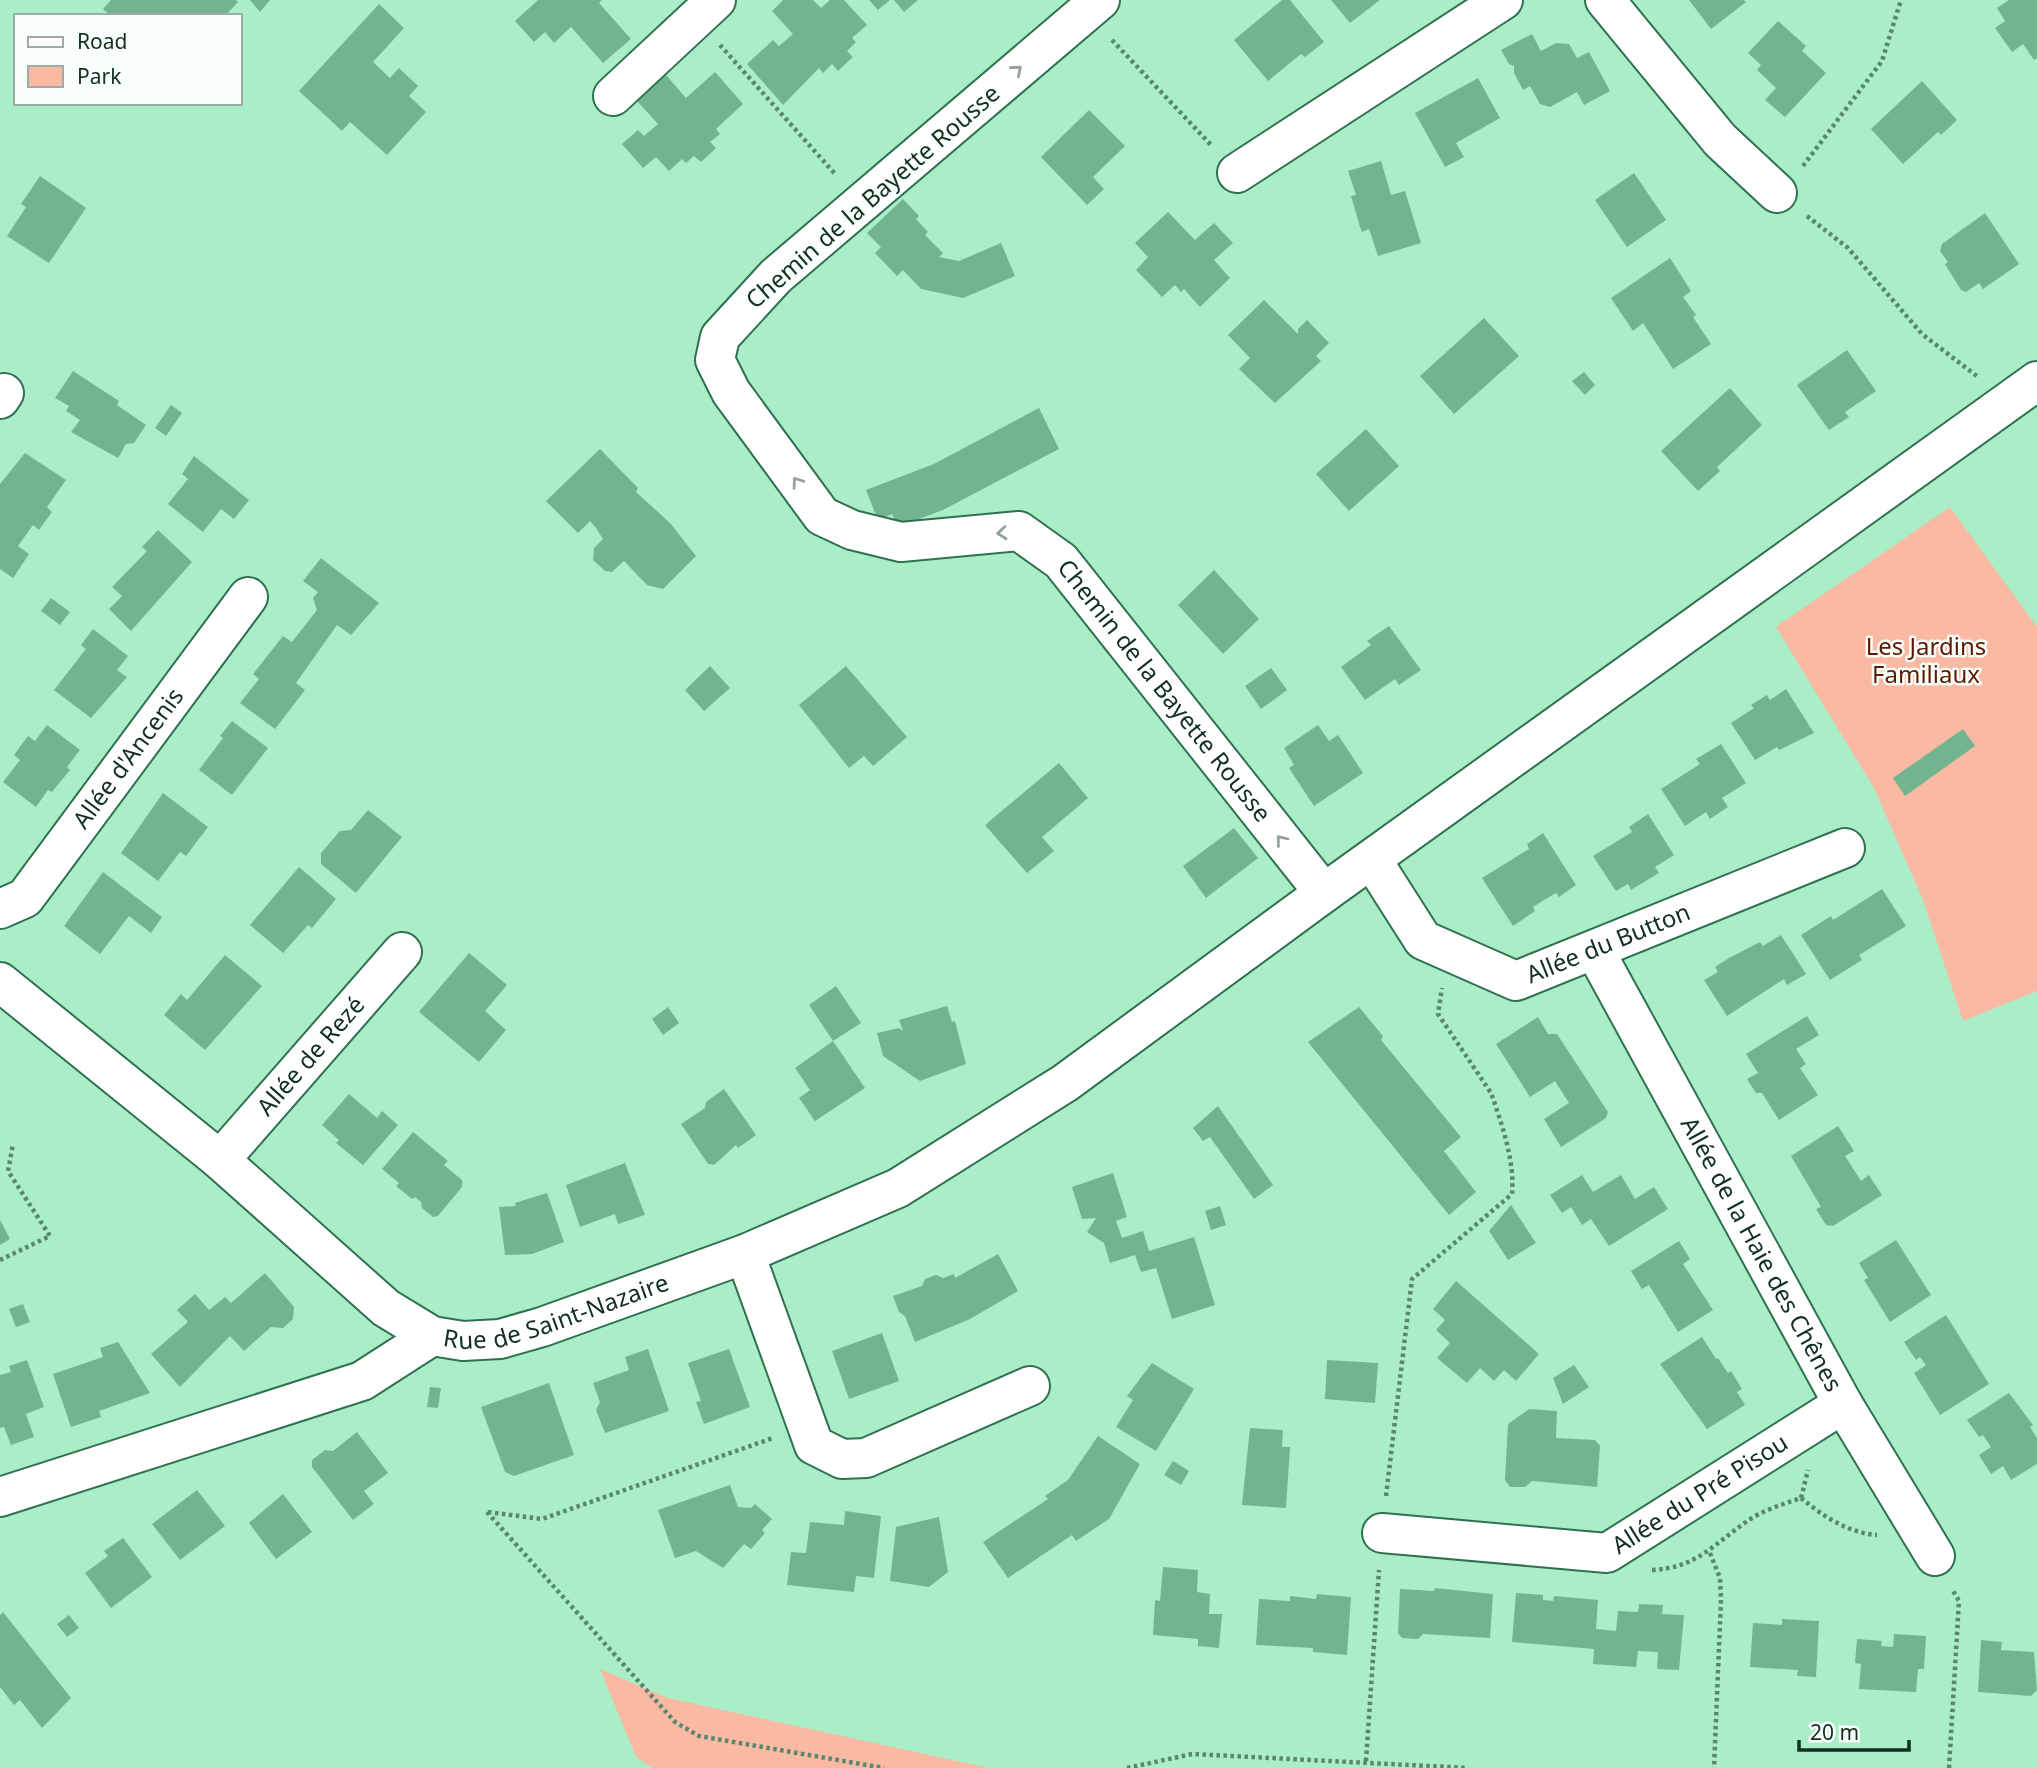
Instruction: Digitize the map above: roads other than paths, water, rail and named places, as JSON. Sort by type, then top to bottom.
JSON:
[{"type":"street","points":[[1237,173],[1503,0]]},
{"type":"street","points":[[1605,0],[1720,140],[1777,193]]},
{"type":"street","name":"Chemin de la Bayette Rousse","points":[[1093,6],[776,276],[720,337],[715,360],[731,392],[822,516],[852,530],[901,542],[1019,531],[1061,561],[1324,893]]},
{"type":"street","points":[[613,96],[706,9]]},
{"type":"street","name":"Rue de Saint-Nazaire","points":[[0,982],[220,1160],[386,1308],[432,1336],[463,1341],[500,1339],[745,1254],[898,1188],[1065,1083],[1324,893],[2023,390]]},
{"type":"street","name":"Allée d'Ancenis","points":[[0,909],[25,898],[248,597]]},
{"type":"street","name":"Allée du Button","points":[[1372,860],[1423,940],[1516,981],[1845,848]]},
{"type":"street","name":"Allée de la Haie des Chênes","points":[[1595,951],[1843,1404],[1929,1546]]},
{"type":"street","name":"Allée de Rezé","points":[[220,1160],[402,952]]},
{"type":"street","points":[[745,1254],[814,1445],[842,1459],[866,1458],[1030,1386]]},
{"type":"street","points":[[0,1497],[362,1381],[432,1336]]},
{"type":"street","name":"Allée du Pré Pisou","points":[[1382,1533],[1607,1553],[1843,1404]]},
{"type":"park label","name":"Les Jardins Familiaux","points":[[1926,661]]}]
